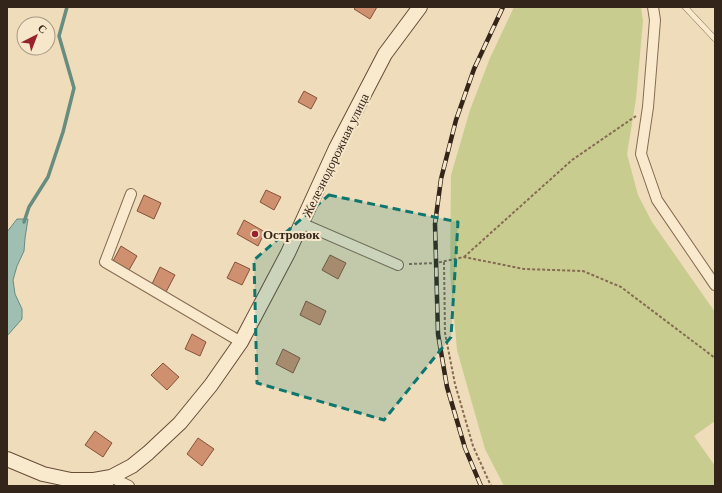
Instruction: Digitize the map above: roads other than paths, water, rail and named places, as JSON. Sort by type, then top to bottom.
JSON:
[{"type":"main road","name":"Железнодорожная улица","points":[[7,459],[43,474],[71,480],[94,480],[109,482],[148,453],[180,422],[211,385],[241,342],[284,259],[336,148],[385,54],[420,7]]},
{"type":"street","points":[[653,7],[655,20],[648,107],[641,154],[657,200],[715,285]]},
{"type":"street","points":[[131,194],[105,262],[241,342]]},
{"type":"street","points":[[301,223],[398,265]]},
{"type":"street","points":[[109,482],[129,486]]},
{"type":"lane","points":[[685,7],[715,39]]},
{"type":"waterway","points":[[24,222],[29,207],[48,177],[63,132],[74,88],[59,36],[67,7]]},
{"type":"railway","points":[[481,486],[465,448],[447,387],[438,334],[435,224],[441,179],[456,120],[474,69],[503,7]]},
{"type":"place","name":"Островок","points":[[255,234]]}]
